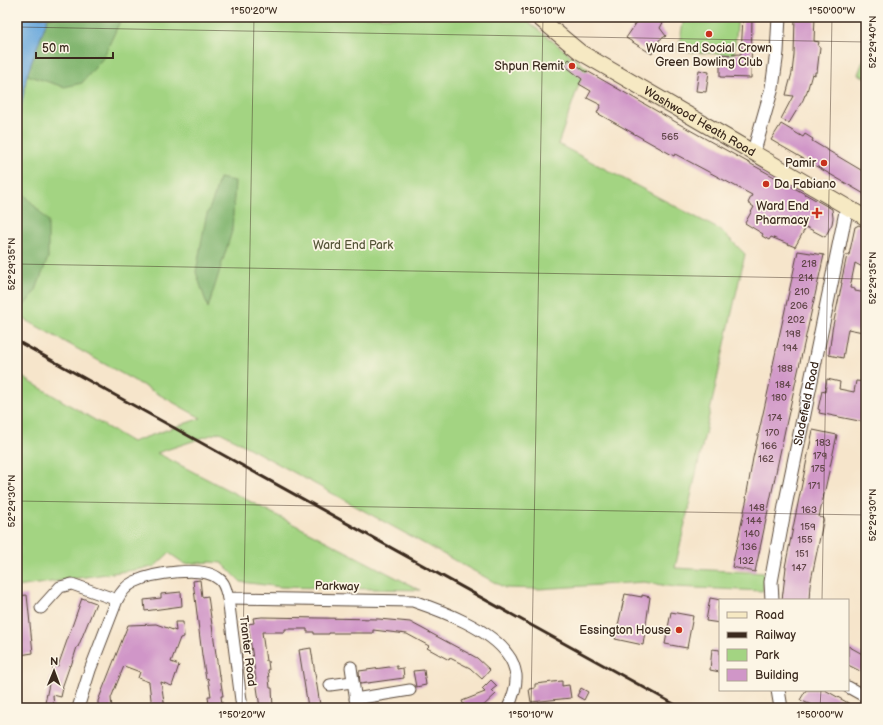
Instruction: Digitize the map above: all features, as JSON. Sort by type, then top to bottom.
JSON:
[{"type":"main road","name":"Washwood Heath Road","points":[[538,17],[580,52],[755,149],[847,208],[866,218]]},
{"type":"street","points":[[755,149],[772,88],[777,52],[779,17]]},
{"type":"street","name":"Sladefield Road","points":[[772,599],[771,582],[784,506],[847,208]]},
{"type":"street","points":[[78,708],[90,670],[122,590],[133,582],[151,576],[172,572],[197,572],[219,578],[225,585],[228,598]]},
{"type":"street","points":[[41,608],[60,587],[72,584],[117,600]]},
{"type":"street","name":"Tranter Road","points":[[228,598],[242,708]]},
{"type":"street","name":"Parkway","points":[[228,598],[414,601],[430,607],[478,629],[501,646],[510,656],[516,676],[513,697],[508,708]]},
{"type":"street","points":[[351,667],[356,704],[410,690]]},
{"type":"street","points":[[330,685],[352,682]]},
{"type":"street","points":[[849,688],[866,697]]},
{"type":"street","points":[[778,691],[781,708]]},
{"type":"green space","name":"Ward End Park","points":[[17,17],[522,17],[588,69],[579,84],[558,144],[722,231],[745,254],[675,568],[764,573],[763,591],[674,587],[644,582],[539,589],[505,588],[220,432],[157,453],[420,590],[281,587],[241,582],[222,563],[211,562],[185,564],[169,553],[154,567],[17,587],[17,374],[132,442],[201,418],[17,315]]},
{"type":"green space","points":[[48,17],[122,17],[103,58],[82,83],[64,87],[27,75]]},
{"type":"green space","name":"Ward End Social Crown Green Bowling Club","points":[[684,17],[738,17],[734,55],[678,51]]},
{"type":"green space","points":[[866,53],[866,78],[858,74]]},
{"type":"green space","points":[[219,178],[235,181],[232,231],[208,308],[196,272],[206,217],[214,197]]},
{"type":"green space","points":[[17,186],[48,221],[48,258],[36,290],[17,315]]},
{"type":"water","points":[[17,17],[48,17],[27,75],[17,131]]},
{"type":"building","points":[[629,17],[666,17],[660,28],[666,36],[659,40],[652,54],[626,38],[637,22]]},
{"type":"building","points":[[743,17],[752,17],[751,78],[720,77],[720,55],[741,54]]},
{"type":"building","points":[[795,17],[815,17],[814,41],[819,42],[818,46],[820,47],[817,72],[815,72],[815,75],[812,74],[806,95],[789,123],[781,119],[793,96],[786,95],[792,73]]},
{"type":"building","points":[[569,59],[586,72],[587,71],[832,209],[832,224],[825,237],[806,227],[795,247],[771,237],[769,240],[762,236],[763,234],[745,223],[754,207],[748,203],[752,195],[675,154],[674,156],[597,113],[601,105],[587,98],[591,91],[579,84],[582,79],[564,65]]},
{"type":"building","points":[[699,70],[709,72],[706,92],[696,91]]},
{"type":"building","points":[[781,124],[803,137],[805,134],[813,139],[812,141],[866,173],[866,195],[771,140]]},
{"type":"building","points":[[859,225],[866,229],[866,269],[855,263],[850,288],[855,289],[855,291],[866,293],[864,306],[866,306],[862,321],[865,321],[863,332],[848,329],[843,358],[829,355],[832,330],[847,255],[849,255],[855,227]]},
{"type":"building","points":[[798,251],[824,255],[755,572],[732,567],[747,498],[753,458]]},
{"type":"building","points":[[827,379],[840,382],[839,389],[854,392],[856,381],[866,382],[866,413],[864,422],[819,413],[820,410],[818,409],[822,391],[825,392]]},
{"type":"building","points":[[813,430],[837,435],[819,517],[824,518],[810,585],[809,599],[782,599],[785,567]]},
{"type":"building","points":[[200,580],[202,597],[208,596],[223,696],[221,696],[222,704],[209,706],[208,696],[211,696],[208,678],[206,679],[202,655],[193,581]]},
{"type":"building","points":[[181,592],[182,606],[145,611],[144,600],[161,598],[161,594]]},
{"type":"building","points":[[625,594],[650,597],[643,645],[615,639]]},
{"type":"building","points":[[27,595],[33,653],[20,655],[17,630],[17,596]]},
{"type":"building","points":[[82,598],[96,603],[77,647],[71,666],[70,665],[62,688],[61,697],[53,695],[54,708],[44,708],[54,665],[58,666]]},
{"type":"building","points":[[710,598],[719,600],[719,623],[706,621]]},
{"type":"building","name":"Essington House","points":[[671,612],[693,616],[687,648],[665,644]]},
{"type":"building","points":[[253,618],[379,619],[410,622],[477,658],[490,670],[482,679],[470,668],[450,658],[449,660],[427,648],[429,646],[407,634],[373,630],[373,633],[314,634],[314,632],[307,632],[307,629],[285,629],[285,632],[262,632],[266,661],[268,661],[270,688],[272,688],[273,708],[260,708],[248,624],[254,623]]},
{"type":"building","points":[[175,622],[183,622],[184,637],[180,638],[171,662],[179,665],[172,686],[161,682],[165,708],[152,708],[149,682],[138,678],[140,672],[124,666],[111,698],[112,708],[98,708],[98,701],[128,625],[156,624],[176,631]]},
{"type":"building","points":[[849,647],[866,656],[866,674],[849,666]]},
{"type":"building","points":[[311,648],[320,705],[308,707],[299,650]]},
{"type":"building","points":[[712,649],[719,650],[719,672],[710,670]]},
{"type":"building","points":[[397,666],[397,669],[403,668],[404,678],[360,684],[359,671]]},
{"type":"building","points":[[424,670],[426,685],[416,687],[413,671]]},
{"type":"building","points":[[491,680],[497,686],[492,690],[496,694],[481,708],[465,708],[462,701],[485,692],[482,689]]},
{"type":"building","points":[[562,681],[562,686],[569,685],[571,698],[531,702],[529,689],[535,688],[535,684]]},
{"type":"building","points":[[581,688],[588,692],[584,700],[577,696]]},
{"type":"building","points":[[805,691],[827,691],[857,708],[832,708],[827,705],[826,707],[823,705],[822,708],[818,708],[800,700]]},
{"type":"railway","points":[[17,341],[681,708]]},
{"type":"place","name":"Ward End Social Crown Green Bowling Club","points":[[709,34]]},
{"type":"place","name":"Shpun Remit","points":[[572,66]]},
{"type":"place","name":"Pamir","points":[[824,163]]},
{"type":"place","name":"Da Fabiano","points":[[766,184]]},
{"type":"place","name":"Ward End Pharmacy","points":[[817,213]]},
{"type":"place","name":"Essington House","points":[[679,630]]}]
